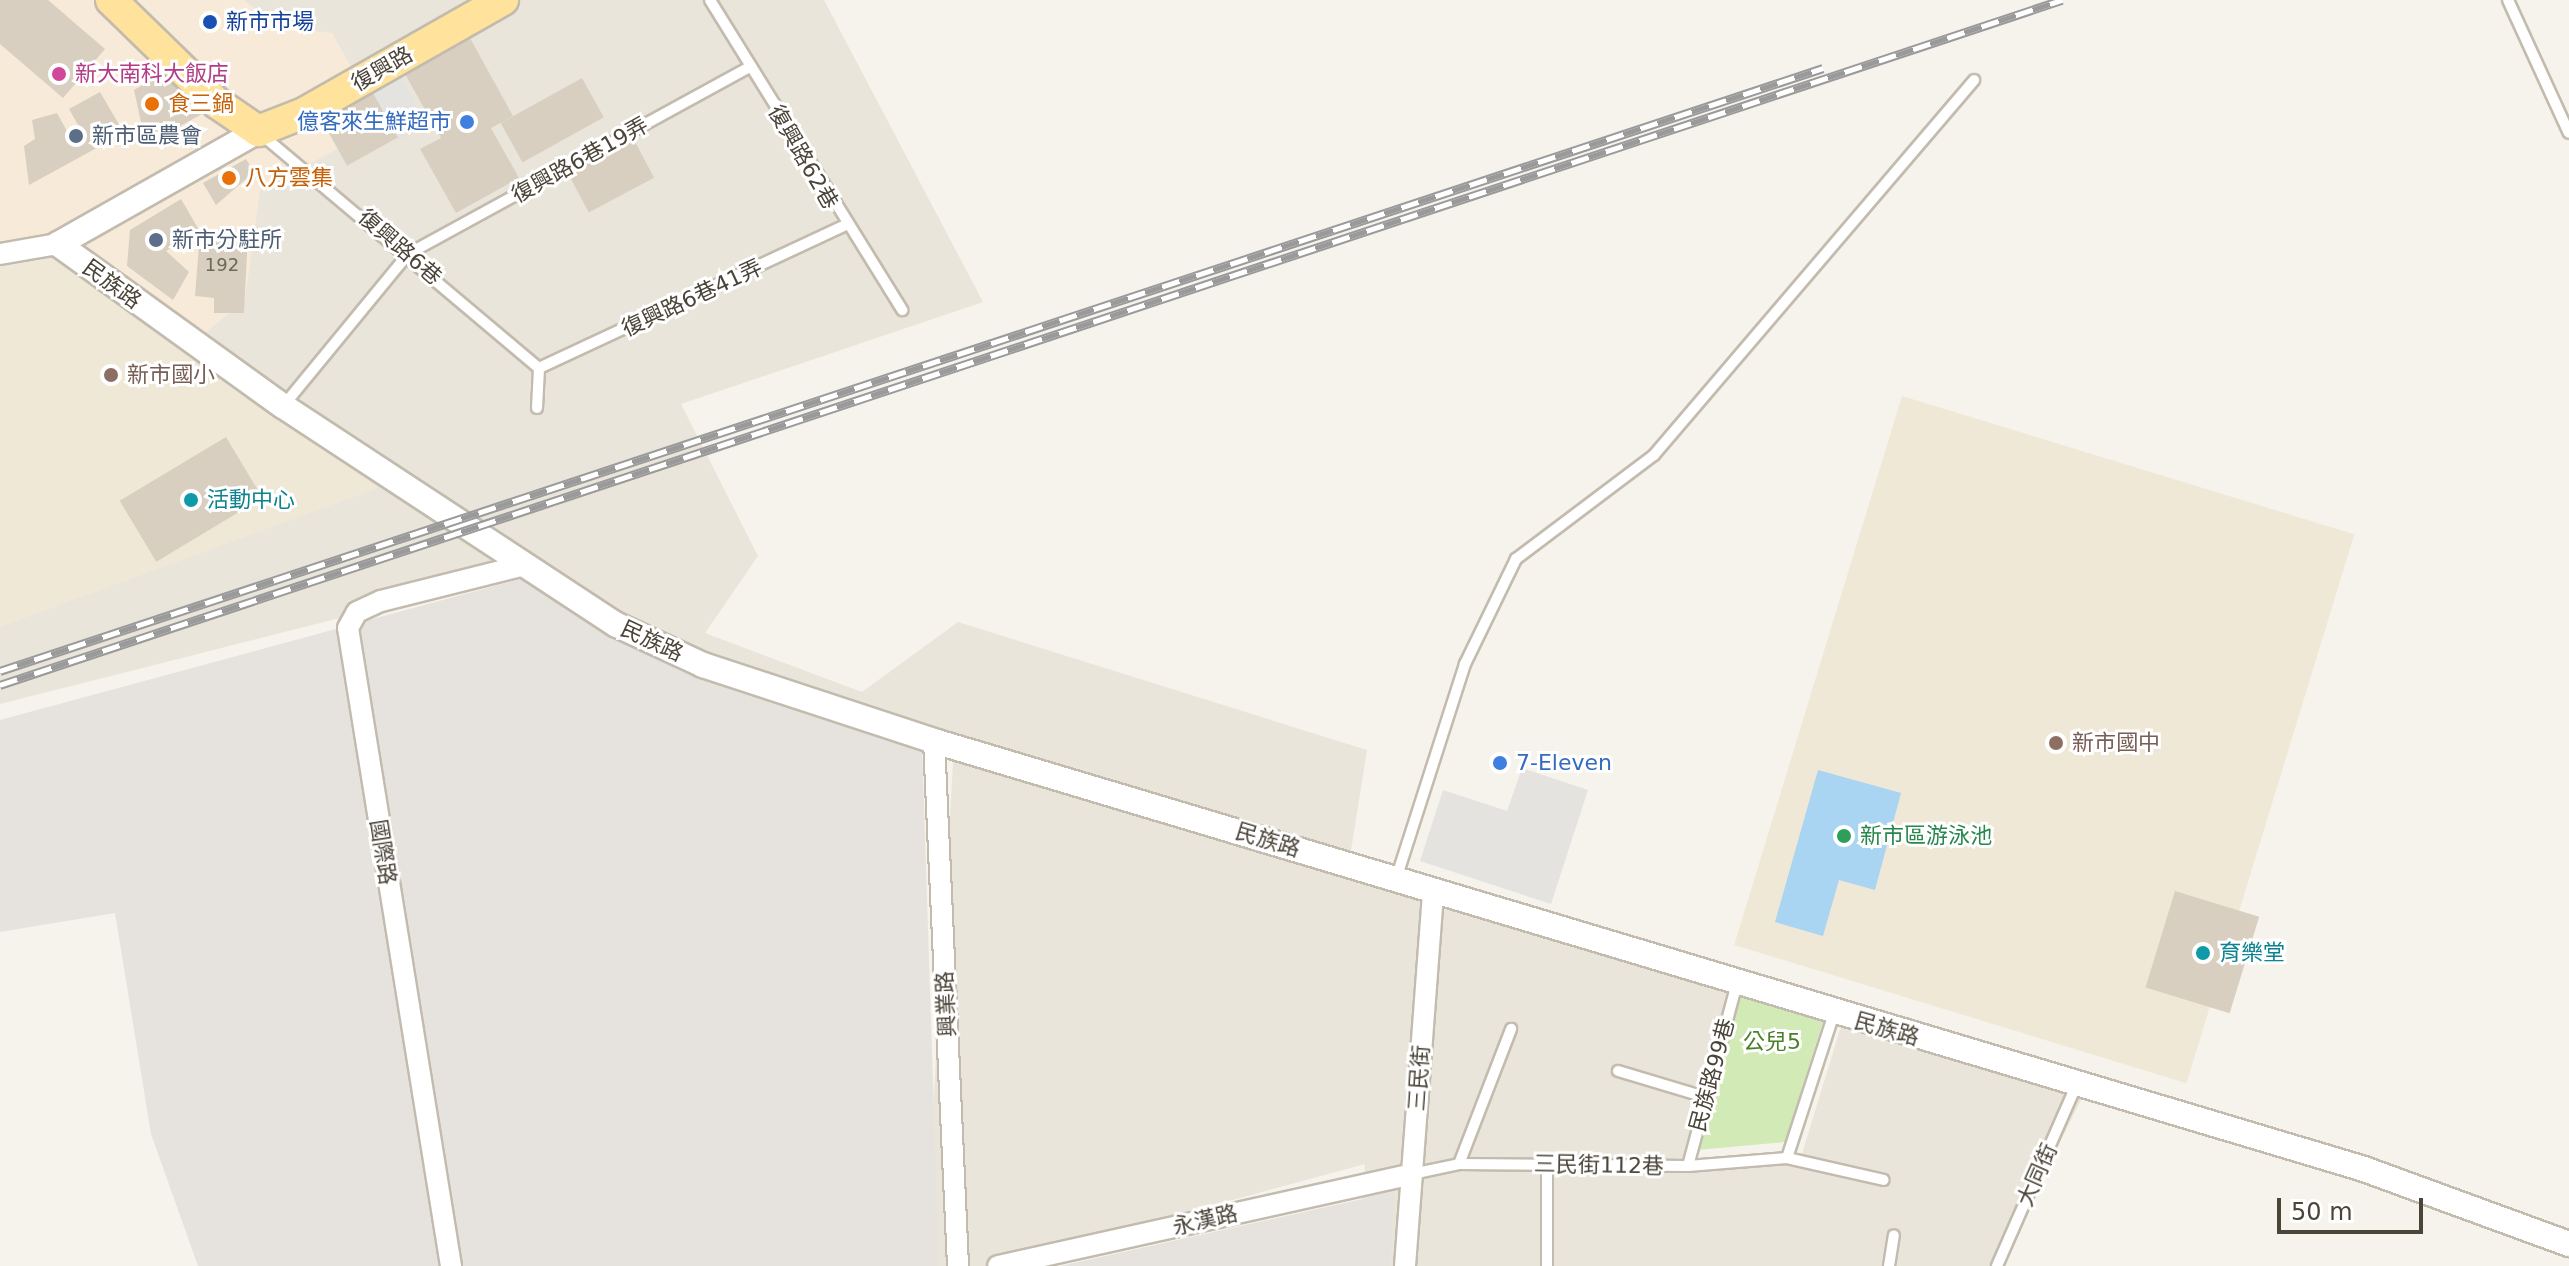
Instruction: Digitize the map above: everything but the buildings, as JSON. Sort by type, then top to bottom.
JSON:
[{"type":"main road","points":[[111,0],[217,103],[258,131]]},
{"type":"main road","points":[[138,0],[230,88],[258,131]]},
{"type":"main road","name":"復興路","points":[[258,131],[293,96],[461,0]]},
{"type":"main road","name":"復興路","points":[[258,131],[304,113],[503,0]]},
{"type":"street","name":"復興路","points":[[58,244],[258,131]]},
{"type":"street","name":"民族路","points":[[58,244],[283,406],[524,565],[617,625],[703,665],[934,741],[1834,1013],[2364,1169],[2569,1244]]},
{"type":"street","points":[[0,254],[58,244]]},
{"type":"street","name":"國際路","points":[[451,1266],[348,628],[357,612],[381,601],[524,565]]},
{"type":"street","name":"興業路","points":[[934,741],[958,1266]]},
{"type":"street","name":"三民街","points":[[1405,1266],[1433,890]]},
{"type":"street","name":"永漢路","points":[[998,1266],[1412,1174]]},
{"type":"lane","name":"復興路62巷","points":[[710,0],[844,226],[902,310]]},
{"type":"lane","points":[[2508,0],[2569,133]]},
{"type":"lane","name":"復興路6巷19弄","points":[[408,254],[751,66]]},
{"type":"lane","points":[[1396,879],[1465,664],[1516,559],[1654,455],[1974,80]]},
{"type":"lane","name":"復興路6巷","points":[[258,131],[408,254],[539,368]]},
{"type":"lane","name":"復興路6巷41弄","points":[[539,368],[844,226]]},
{"type":"lane","points":[[283,406],[408,254]]},
{"type":"lane","points":[[537,408],[539,368]]},
{"type":"lane","name":"民族路99巷","points":[[1688,1166],[1737,983]]},
{"type":"lane","points":[[1787,1158],[1834,1013]]},
{"type":"lane","points":[[1459,1164],[1511,1029]]},
{"type":"lane","points":[[1618,1071],[1705,1097]]},
{"type":"lane","name":"大同街","points":[[1997,1266],[2077,1084]]},
{"type":"lane","name":"三民街112巷","points":[[1412,1174],[1459,1164],[1688,1166],[1787,1158],[1884,1180]]},
{"type":"lane","points":[[1547,1163],[1547,1266]]},
{"type":"lane","points":[[1889,1266],[1894,1235]]},
{"type":"shaded area","points":[[0,0],[824,0],[983,302],[681,404],[758,556],[705,633],[862,692],[958,622],[1367,750],[1349,863],[1735,983],[1682,1165],[1801,1157],[1845,1013],[2084,1094],[1998,1266],[1360,1266],[1365,1164],[990,1266],[924,1266],[954,746],[710,667],[541,567],[0,704]]},
{"type":"shaded area","points":[[0,0],[244,0],[276,26],[332,33],[383,124],[260,191],[245,301],[190,345],[69,254],[0,258]]},
{"type":"shaded area","points":[[393,61],[427,125],[396,141],[362,77]]},
{"type":"shaded area","name":"新市國小","points":[[61,259],[378,488],[0,627],[0,261]]},
{"type":"shaded area","name":"新市國中","points":[[1902,396],[2354,534],[2187,1083],[1734,945]]},
{"type":"shaded area","points":[[524,578],[922,745],[939,1266],[198,1266],[151,1134],[115,913],[0,932],[0,720]]},
{"type":"shaded area","points":[[1522,768],[1588,790],[1551,904],[1420,861],[1443,790],[1507,811]]},
{"type":"shaded area","points":[[1394,1192],[1390,1266],[1060,1266]]},
{"type":"green space","name":"公兒5","points":[[1748,972],[1831,996],[1785,1142],[1697,1150]]},
{"type":"water","name":"新市區游泳池","points":[[1818,770],[1901,793],[1875,890],[1839,880],[1823,936],[1775,922]]},
{"type":"railway","points":[[0,685],[2062,0]]},
{"type":"railway","points":[[0,671],[1823,68]]},
{"type":"place","name":"新市市場","points":[[210,22]]},
{"type":"place","name":"新大南科大飯店","points":[[59,74]]},
{"type":"place","name":"食三鍋","points":[[152,104]]},
{"type":"place","name":"億客來生鮮超市","points":[[467,122]]},
{"type":"place","name":"新市區農會","points":[[76,136]]},
{"type":"place","name":"八方雲集","points":[[229,178]]},
{"type":"place","name":"新市分駐所","points":[[156,240]]},
{"type":"place","name":"新市國小","points":[[111,375]]},
{"type":"place","name":"活動中心","points":[[191,500]]},
{"type":"place","name":"新市國中","points":[[2056,743]]},
{"type":"place","name":"7-Eleven","points":[[1500,763]]},
{"type":"place","name":"新市區游泳池","points":[[1844,836]]},
{"type":"place","name":"育樂堂","points":[[2203,953]]}]
